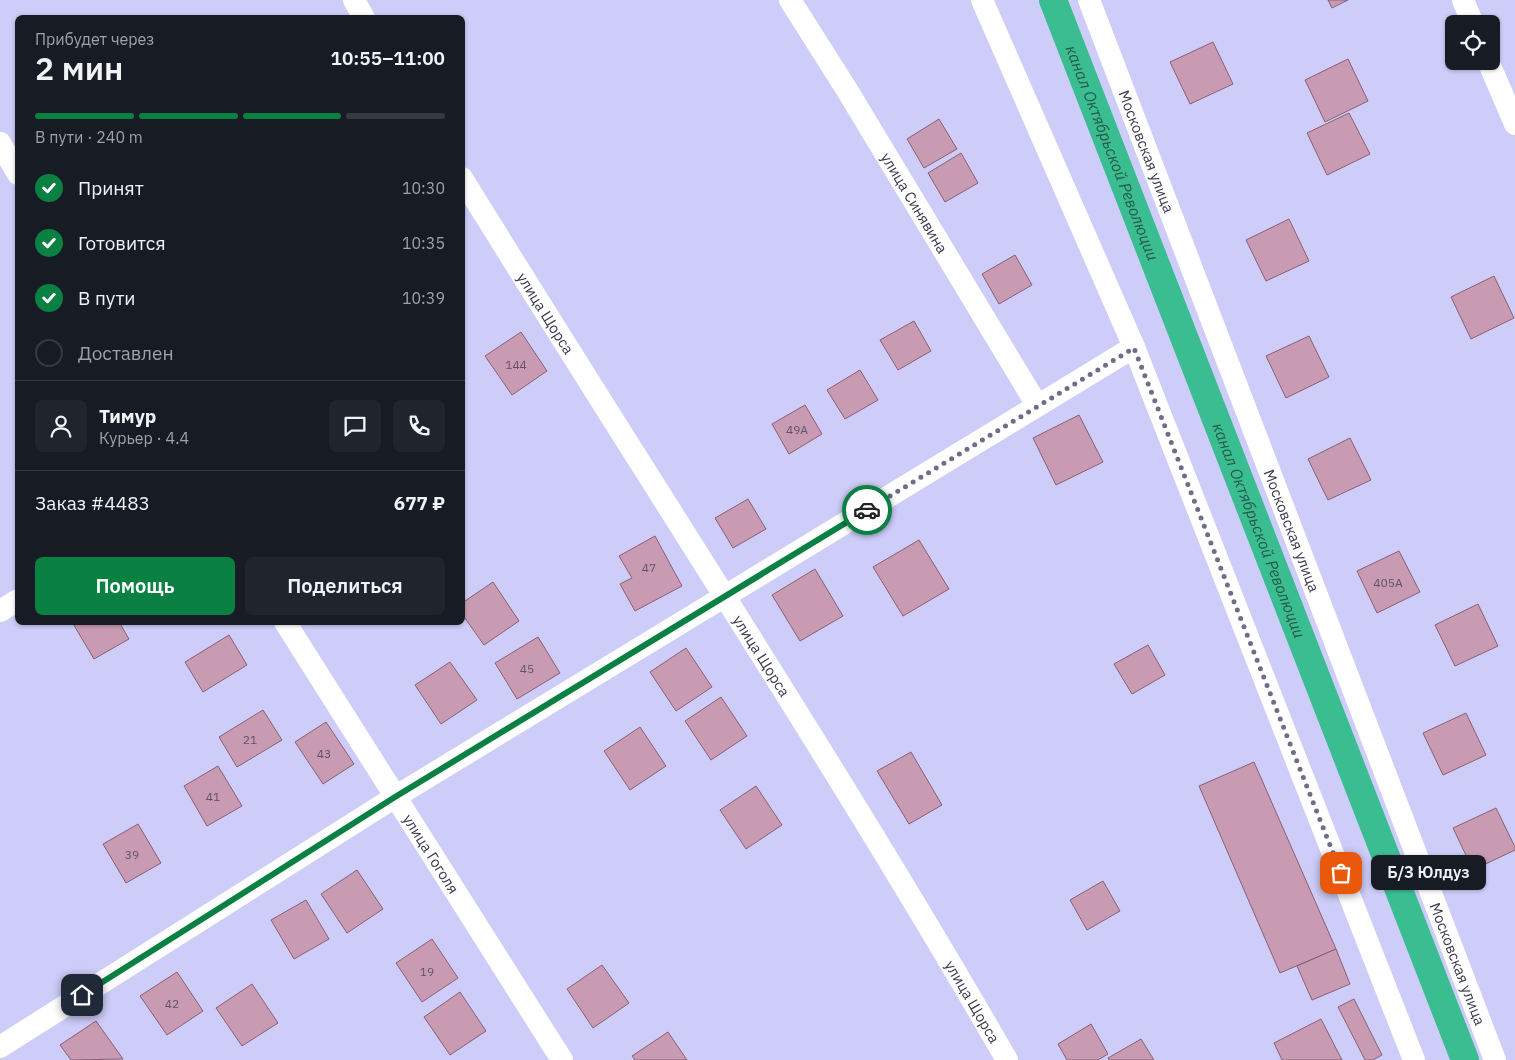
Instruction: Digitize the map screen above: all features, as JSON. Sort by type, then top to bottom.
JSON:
[{"type":"street","points":[[354,0],[362,15]]},
{"type":"street","name":"улица Синявина","points":[[790,0],[847,90],[1037,405]]},
{"type":"street","points":[[982,0],[1134,348],[1413,1059]]},
{"type":"street","name":"Московская улица","points":[[1089,0],[1495,1060]]},
{"type":"street","points":[[1462,0],[1468,15]]},
{"type":"street","points":[[1492,70],[1515,124]]},
{"type":"street","name":"улица Щорса","points":[[465,183],[726,597],[937,939],[1007,1060]]},
{"type":"street","points":[[0,1047],[395,797],[726,597],[1037,405],[1134,348]]},
{"type":"street","points":[[0,611],[15,602]]},
{"type":"street","name":"улица Гоголя","points":[[287,625],[562,1060]]},
{"type":"building","points":[[1328,0],[1348,0],[1332,8]]},
{"type":"building","points":[[1213,42],[1233,84],[1190,104],[1170,62]]},
{"type":"building","points":[[1348,59],[1368,101],[1325,122],[1305,80]]},
{"type":"building","points":[[1349,113],[1370,154],[1327,175],[1307,133]]},
{"type":"building","points":[[939,119],[957,149],[924,168],[907,139]]},
{"type":"building","points":[[961,153],[978,183],[945,202],[928,173]]},
{"type":"building","points":[[1289,219],[1309,261],[1266,281],[1246,240]]},
{"type":"building","points":[[1015,255],[1032,285],[999,304],[982,274]]},
{"type":"building","points":[[1494,276],[1514,318],[1471,339],[1451,297]]},
{"type":"building","points":[[914,321],[931,351],[898,370],[880,340]]},
{"type":"building","points":[[521,332],[547,371],[512,395],[485,356]]},
{"type":"building","points":[[1309,336],[1329,377],[1286,398],[1266,356]]},
{"type":"building","points":[[860,370],[878,400],[845,419],[827,390]]},
{"type":"building","points":[[805,405],[822,434],[789,454],[772,424]]},
{"type":"building","points":[[1079,415],[1103,462],[1056,485],[1033,438]]},
{"type":"building","points":[[1350,438],[1371,480],[1328,500],[1308,459]]},
{"type":"building","points":[[748,499],[766,529],[733,548],[715,518]]},
{"type":"building","points":[[655,536],[682,586],[635,611],[620,584],[632,578],[619,556]]},
{"type":"building","points":[[919,540],[949,589],[903,616],[873,567]]},
{"type":"building","points":[[1399,551],[1420,592],[1377,613],[1357,571]]},
{"type":"building","points":[[815,569],[843,616],[800,641],[772,595]]},
{"type":"building","points":[[493,582],[519,621],[484,645],[465,618],[465,601]]},
{"type":"building","points":[[1478,604],[1498,646],[1455,666],[1435,625]]},
{"type":"building","points":[[74,625],[121,625],[129,639],[94,659]]},
{"type":"building","points":[[229,635],[247,665],[203,692],[185,662]]},
{"type":"building","points":[[538,637],[560,673],[517,699],[495,663]]},
{"type":"building","points":[[1148,645],[1165,675],[1132,694],[1114,664]]},
{"type":"building","points":[[686,648],[712,687],[676,711],[650,672]]},
{"type":"building","points":[[450,662],[477,700],[441,724],[415,685]]},
{"type":"building","points":[[721,697],[747,736],[711,760],[685,721]]},
{"type":"building","points":[[263,710],[282,740],[237,767],[219,737]]},
{"type":"building","points":[[1466,713],[1486,755],[1443,775],[1423,733]]},
{"type":"building","points":[[326,722],[354,764],[323,784],[295,742]]},
{"type":"building","points":[[640,727],[666,766],[630,790],[604,751]]},
{"type":"building","points":[[911,752],[942,805],[909,824],[877,771]]},
{"type":"building","points":[[1254,762],[1336,949],[1280,973],[1199,786]]},
{"type":"building","points":[[218,766],[242,806],[207,826],[184,786]]},
{"type":"building","points":[[756,786],[782,825],[746,849],[720,810]]},
{"type":"building","points":[[1496,808],[1515,850],[1473,870],[1453,828]]},
{"type":"building","points":[[138,824],[161,863],[126,883],[103,844]]},
{"type":"building","points":[[357,870],[383,909],[347,933],[321,894]]},
{"type":"building","points":[[1103,881],[1120,911],[1087,930],[1070,900]]},
{"type":"building","points":[[306,900],[329,939],[294,959],[271,920]]},
{"type":"building","points":[[432,939],[458,978],[422,1002],[396,963]]},
{"type":"building","points":[[1336,949],[1350,984],[1312,1000],[1297,966]]},
{"type":"building","points":[[602,965],[629,1003],[593,1028],[567,989]]},
{"type":"building","points":[[177,972],[203,1011],[167,1035],[140,996]]},
{"type":"building","points":[[252,984],[278,1023],[242,1046],[216,1008]]},
{"type":"building","points":[[460,992],[486,1031],[450,1055],[424,1017]]},
{"type":"building","points":[[1354,999],[1382,1055],[1373,1060],[1365,1060],[1338,1007]]},
{"type":"building","points":[[1321,1019],[1342,1060],[1282,1060],[1274,1043]]},
{"type":"building","points":[[96,1021],[123,1059],[71,1060],[60,1045]]},
{"type":"building","points":[[1091,1024],[1108,1054],[1098,1060],[1067,1060],[1058,1044]]},
{"type":"building","points":[[668,1032],[687,1060],[635,1060],[632,1056]]},
{"type":"building","points":[[1141,1039],[1154,1060],[1109,1060],[1108,1058]]},
{"type":"waterway","name":"канал Октябрьской Революции","points":[[1053,0],[1465,1060]]},
{"type":"way so far","points":[[867,510],[1037,405],[1134,348],[1341,873]]},
{"type":"place","name":"Б/З Юлдуз","points":[[1341,873]]},
{"type":"route","points":[[82,995],[395,797],[867,510]]}]
